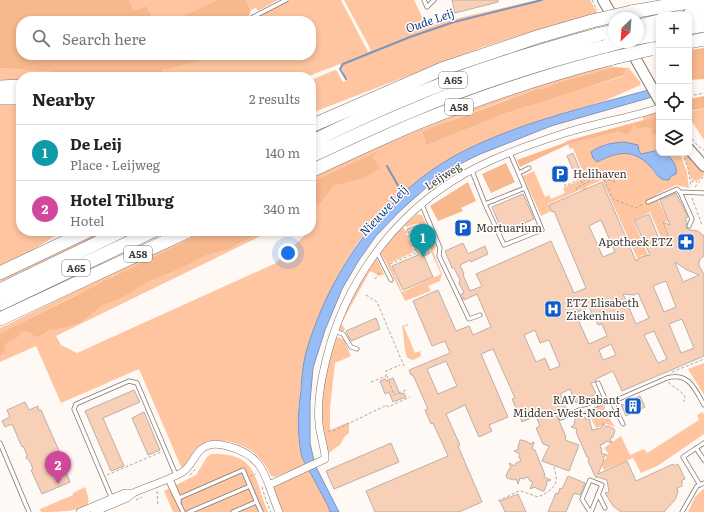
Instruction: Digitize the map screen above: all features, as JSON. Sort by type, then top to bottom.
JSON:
[{"type":"highway","points":[[316,124],[442,69],[530,39],[592,21],[631,12],[704,0]]},
{"type":"highway","points":[[692,14],[704,12]]},
{"type":"highway","points":[[644,30],[656,23]]},
{"type":"highway","points":[[692,27],[704,25]]},
{"type":"highway","name":"A65","points":[[316,140],[404,99],[446,82],[511,60],[608,32]]},
{"type":"highway","points":[[644,33],[656,34]]},
{"type":"highway","points":[[692,41],[704,39]]},
{"type":"highway","name":"A65","points":[[316,154],[411,111],[453,94],[565,56],[608,45]]},
{"type":"highway","name":"A58","points":[[316,169],[416,124],[528,82],[613,58],[655,48]]},
{"type":"highway","points":[[0,87],[16,86]]},
{"type":"highway","points":[[0,98],[16,98]]},
{"type":"highway","points":[[316,116],[339,107],[363,103]]},
{"type":"highway","points":[[40,254],[63,236]]},
{"type":"highway","points":[[0,273],[78,236]]},
{"type":"highway","name":"A65","points":[[0,290],[112,236]]},
{"type":"highway","name":"A65","points":[[0,304],[143,236]]},
{"type":"highway","name":"A58","points":[[0,320],[177,236]]},
{"type":"street","points":[[603,0],[610,12]]},
{"type":"street","points":[[629,48],[656,95]]},
{"type":"street","name":"Leijweg","points":[[269,485],[321,461],[326,456],[319,431],[319,408],[326,361],[334,331],[354,287],[377,251],[394,231],[422,204],[454,180],[472,170],[510,153],[567,133],[656,109]]},
{"type":"street","points":[[692,152],[704,166]]},
{"type":"street","points":[[94,512],[127,498],[134,497],[171,479],[191,464],[202,448],[208,445],[224,445],[243,451],[260,464],[279,512]]},
{"type":"street","points":[[80,512],[125,494],[134,497]]},
{"type":"lane","points":[[255,16],[286,0]]},
{"type":"lane","points":[[424,0],[427,7],[434,0]]},
{"type":"lane","points":[[472,170],[485,204],[504,245],[542,230],[510,153]]},
{"type":"lane","points":[[518,173],[528,168]]},
{"type":"lane","points":[[485,204],[525,188]]},
{"type":"lane","points":[[648,202],[677,189],[680,192],[692,191],[704,193]]},
{"type":"lane","points":[[680,192],[692,219],[689,226]]},
{"type":"lane","points":[[422,204],[440,248],[439,256],[469,319],[480,315]]},
{"type":"lane","points":[[377,251],[391,280]]},
{"type":"lane","points":[[334,331],[343,334],[351,347],[357,348]]},
{"type":"lane","points":[[561,418],[579,410],[586,410],[606,401],[612,402],[667,378],[675,376],[681,377],[692,384],[704,405]]},
{"type":"lane","points":[[646,381],[648,386]]},
{"type":"lane","points":[[112,499],[74,409],[76,404],[129,382],[137,383],[165,450],[171,479],[183,512]]},
{"type":"lane","points":[[598,382],[606,401]]},
{"type":"lane","points":[[612,402],[623,424]]},
{"type":"lane","points":[[0,443],[29,512]]},
{"type":"lane","points":[[682,512],[697,486],[702,484],[683,457],[704,443]]},
{"type":"lane","points":[[696,448],[704,460]]},
{"type":"lane","points":[[179,498],[243,470],[261,512]]},
{"type":"lane","points":[[171,479],[179,498],[179,502]]},
{"type":"lane","points":[[590,480],[602,485],[590,512],[582,499],[590,480]]},
{"type":"lane","points":[[189,512],[250,486]]},
{"type":"lane","points":[[598,494],[605,508]]},
{"type":"lane","points":[[233,512],[256,502]]},
{"type":"path","points":[[692,95],[704,93]]},
{"type":"path","points":[[692,138],[704,150]]},
{"type":"path","points":[[682,156],[688,168],[692,191],[692,201],[702,225]]},
{"type":"path","points":[[577,190],[576,188],[600,176],[615,182]]},
{"type":"path","points":[[692,191],[704,176]]},
{"type":"path","points":[[603,177],[613,199],[636,208],[648,202]]},
{"type":"path","points":[[565,184],[566,186],[580,179],[583,185]]},
{"type":"path","points":[[690,181],[698,183]]},
{"type":"path","points":[[375,280],[384,265],[391,264],[416,253],[405,229]]},
{"type":"path","points":[[366,295],[377,302],[404,366]]},
{"type":"path","points":[[400,365],[386,371],[386,376],[394,395],[406,390]]},
{"type":"path","points":[[371,382],[386,376]]},
{"type":"path","points":[[319,431],[333,431],[387,405],[388,407],[410,397]]},
{"type":"path","points":[[103,477],[165,450]]},
{"type":"path","points":[[189,476],[199,464]]},
{"type":"path","points":[[498,501],[519,491],[538,497],[551,491],[555,484],[556,478],[554,467]]},
{"type":"path","points":[[246,478],[257,473],[259,478]]},
{"type":"path","points":[[158,506],[157,491],[171,479]]},
{"type":"path","points":[[260,482],[271,512]]},
{"type":"path","points":[[134,497],[143,497]]},
{"type":"shaded area","points":[[0,0],[129,0],[134,11],[147,6],[152,16],[16,16],[16,60],[203,60],[163,70],[162,72],[53,72],[0,68]]},
{"type":"shaded area","points":[[129,0],[216,0],[183,16],[152,16],[147,6],[134,12]]},
{"type":"shaded area","points":[[216,0],[246,0],[251,10],[249,16],[183,16]]},
{"type":"shaded area","points":[[246,0],[278,0],[258,11],[256,8],[251,10]]},
{"type":"shaded area","points":[[290,0],[341,0],[368,52],[371,50],[344,0],[414,0],[427,27],[537,0],[590,0],[598,14],[554,25],[483,47],[316,111],[316,78],[335,70],[343,82],[346,81],[340,64],[316,73],[162,72],[163,70],[200,60],[316,60],[316,16],[260,16]]},
{"type":"shaded area","points":[[704,48],[704,79],[692,80],[692,50]]},
{"type":"shaded area","points":[[614,66],[612,68],[559,82],[546,88],[537,89],[465,115],[422,133],[425,140],[425,146],[504,114],[621,77],[625,75],[626,68],[628,67],[641,83],[641,85],[604,101],[530,124],[494,137],[470,148],[429,172],[392,203],[375,221],[360,240],[335,281],[325,302],[308,349],[302,378],[298,412],[299,441],[305,465],[275,477],[271,476],[263,462],[247,448],[226,441],[210,441],[198,447],[182,469],[139,369],[61,403],[36,346],[0,362],[0,357],[3,355],[6,344],[17,338],[21,332],[28,332],[37,338],[52,329],[79,324],[102,306],[122,298],[150,281],[178,270],[205,256],[227,250],[254,236],[261,236],[56,336],[61,345],[77,353],[276,263],[304,236],[316,236],[316,205],[322,202],[333,186],[363,179],[374,153],[316,180],[316,176],[415,132],[494,101],[567,76]]},
{"type":"shaded area","points":[[615,67],[626,68],[625,75],[504,114],[425,146],[425,140],[422,132],[434,127],[537,89],[546,88],[559,82]]},
{"type":"shaded area","points":[[0,68],[53,72],[16,72],[16,82],[0,84]]},
{"type":"shaded area","points":[[704,96],[704,108],[692,110],[692,98]]},
{"type":"shaded area","points":[[16,100],[16,236],[55,236],[28,253],[0,266],[0,101]]},
{"type":"shaded area","points":[[704,108],[704,140],[692,122],[692,111]]},
{"type":"shaded area","points":[[656,112],[656,151],[641,154],[639,148],[606,144],[591,152],[597,162],[618,154],[630,154],[636,156],[650,166],[656,174],[669,180],[671,176],[666,156],[681,156],[687,172],[689,188],[676,185],[656,195],[668,221],[663,223],[667,234],[669,233],[668,254],[650,212],[633,220],[649,257],[641,255],[638,260],[602,180],[586,187],[593,204],[589,206],[582,189],[548,204],[551,211],[541,216],[523,176],[534,171],[545,197],[549,195],[551,199],[565,193],[563,188],[585,178],[573,148],[570,149],[566,141],[643,120],[643,116]]},
{"type":"shaded area","points":[[656,117],[656,135],[652,133],[652,129],[650,128],[646,127],[639,129],[633,125],[629,134],[619,131],[571,143],[520,167],[517,160],[578,138]]},
{"type":"shaded area","points":[[378,151],[372,157],[380,168],[363,179],[333,186],[322,202],[316,205],[316,180]]},
{"type":"shaded area","points":[[684,156],[689,156],[704,173],[699,180],[696,181],[691,179]]},
{"type":"shaded area","points":[[506,163],[515,182],[491,193],[482,174]]},
{"type":"shaded area","points":[[468,182],[476,201],[461,208],[463,211],[438,221],[430,206]]},
{"type":"shaded area","points":[[417,214],[422,215],[436,246],[433,251],[442,274],[440,281],[428,286],[431,291],[405,301],[380,252],[403,226],[414,252],[390,263],[402,292],[441,274],[418,223],[406,227],[404,225]]},
{"type":"shaded area","points":[[90,236],[97,236],[0,282],[0,279]]},
{"type":"shaded area","points":[[189,236],[196,236],[114,278],[112,274],[113,277],[110,280],[74,296],[0,333],[0,328]]},
{"type":"shaded area","points":[[196,236],[254,236],[227,250],[205,256],[178,270],[150,281],[122,298],[102,306],[79,324],[52,329],[37,338],[28,332],[21,332],[17,338],[6,344],[4,353],[0,357],[0,333]]},
{"type":"shaded area","points":[[375,257],[384,274],[380,276],[370,271],[341,324],[345,328],[344,331],[341,331],[338,328],[354,289]]},
{"type":"shaded area","points":[[409,325],[404,327],[415,353],[420,351],[421,356],[413,360],[409,359],[406,355],[402,326]]},
{"type":"shaded area","points":[[338,337],[344,340],[351,356],[335,363],[330,408],[330,430],[349,422],[349,433],[345,436],[340,445],[327,454],[321,419],[321,409],[325,379],[335,339]]},
{"type":"shaded area","points":[[704,363],[704,395],[688,369]]},
{"type":"shaded area","points":[[604,403],[606,413],[615,427],[606,424],[596,428],[587,411]]},
{"type":"shaded area","points":[[703,412],[704,434],[659,465],[641,473],[633,458],[604,470],[602,466],[608,453],[604,448],[621,436],[630,455],[644,449],[647,453],[699,420],[697,415]]},
{"type":"shaded area","points":[[211,454],[227,455],[238,458],[246,463],[252,470],[268,512],[173,512],[164,491],[196,475],[207,457]]},
{"type":"shaded area","points":[[309,470],[330,512],[282,512],[272,487]]},
{"type":"shaded area","points":[[85,487],[89,499],[86,506],[68,511],[41,512],[40,509],[73,495],[73,493]]},
{"type":"shaded area","points":[[703,489],[704,512],[688,512],[695,497]]},
{"type":"water","points":[[656,88],[656,96],[551,126],[478,155],[448,170],[400,211],[376,236],[359,260],[342,289],[325,330],[313,368],[310,402],[310,443],[315,465],[339,512],[330,512],[303,461],[299,437],[299,405],[307,349],[317,319],[330,290],[346,263],[364,236],[384,212],[407,190],[431,171],[458,154],[482,142],[532,123]]},
{"type":"water","points":[[625,142],[638,145],[641,154],[656,151],[656,156],[668,156],[674,163],[676,174],[671,176],[669,180],[662,179],[643,160],[631,154],[618,154],[597,162],[593,158],[591,152],[599,147],[611,143]]},
{"type":"building","points":[[452,0],[498,0],[498,2],[455,13]]},
{"type":"building","points":[[573,153],[582,175],[576,177],[567,156]]},
{"type":"building","name":"ETZ Elisabeth Ziekenhuis","points":[[602,182],[636,261],[641,257],[650,255],[634,220],[649,214],[661,244],[670,240],[663,222],[670,225],[660,200],[676,193],[688,217],[685,218],[687,223],[686,228],[698,231],[704,236],[704,256],[700,259],[699,266],[704,274],[704,356],[622,391],[613,371],[591,383],[596,394],[576,403],[570,389],[560,394],[566,407],[555,411],[566,437],[565,440],[579,445],[569,471],[542,461],[549,446],[543,444],[536,428],[540,426],[536,416],[522,422],[512,399],[515,398],[493,349],[481,354],[508,417],[489,425],[492,431],[479,437],[465,405],[446,414],[460,445],[458,446],[482,502],[459,512],[375,512],[366,491],[448,456],[433,423],[431,424],[425,410],[428,409],[413,375],[411,375],[409,370],[450,353],[445,341],[432,346],[413,301],[438,290],[456,331],[469,326],[473,335],[491,327],[477,294],[464,300],[461,294],[464,293],[459,283],[460,280],[454,268],[452,268],[445,251],[463,243],[468,254],[485,246],[488,254],[471,262],[470,260],[460,265],[470,291],[482,286],[476,274],[551,241],[574,293],[586,288],[554,211],[552,212],[549,205]],"holes":[[[601,220],[615,252],[603,257],[589,226]],[[675,262],[687,270],[699,275],[683,282]],[[666,281],[676,307],[664,312],[653,286]],[[638,293],[649,318],[636,324],[623,294],[634,295]],[[589,307],[598,325],[602,324],[607,336],[589,344],[575,313]],[[682,319],[694,348],[681,353],[669,324]],[[535,330],[540,343],[549,340],[560,366],[550,370],[545,358],[536,362],[524,335]],[[654,331],[667,359],[658,363],[644,335]],[[611,344],[616,355],[603,360],[599,350]],[[446,361],[457,386],[438,394],[427,369]]]},
{"type":"building","points":[[523,194],[534,219],[503,233],[492,207]]},
{"type":"building","points":[[418,225],[430,253],[424,256],[433,277],[403,290],[392,266],[418,255],[407,229]]},
{"type":"building","points":[[376,318],[380,329],[351,341],[346,331]]},
{"type":"building","points":[[393,378],[400,394],[404,393],[406,397],[393,402],[389,392],[385,394],[380,381],[385,379],[386,381]]},
{"type":"building","points":[[134,390],[140,402],[103,418],[124,466],[111,471],[85,411]]},
{"type":"building","name":"RAV Brabant Midden-West-Noord","points":[[640,396],[645,407],[626,416],[621,404],[628,407],[626,402]]},
{"type":"building","points":[[25,402],[29,410],[38,406],[39,411],[41,410],[67,469],[65,470],[70,482],[42,494],[31,470],[33,469],[29,460],[26,458],[27,455],[12,424],[5,427],[2,421],[10,417],[7,410]]},
{"type":"building","points":[[144,412],[160,450],[148,455],[132,418]]},
{"type":"building","points":[[579,415],[585,417],[586,420],[589,418],[592,430],[601,428],[603,423],[606,427],[608,426],[615,431],[613,437],[610,438],[612,443],[606,441],[600,445],[602,450],[601,453],[607,455],[603,457],[604,460],[598,474],[627,461],[636,481],[673,464],[674,466],[678,464],[685,479],[682,480],[682,486],[677,488],[678,492],[675,500],[664,512],[621,512],[613,506],[605,493],[609,492],[607,480],[596,478],[588,461],[589,458],[587,457],[576,432],[577,429],[571,427],[575,424],[574,422]]},
{"type":"building","points":[[520,440],[530,444],[534,442],[532,449],[535,450],[545,475],[544,477],[551,480],[546,482],[547,484],[544,491],[535,487],[530,489],[533,482],[530,481],[528,477],[523,479],[520,478],[518,484],[516,479],[514,480],[507,478],[506,476],[511,468],[509,463],[515,466],[516,463],[521,461],[519,457],[520,454],[514,451],[519,449],[518,447]]},
{"type":"building","points":[[391,443],[399,462],[334,489],[326,471]]},
{"type":"building","points":[[568,476],[585,483],[580,495],[574,493],[566,512],[548,512],[556,493],[558,494],[560,488],[562,489]]},
{"type":"building","points":[[518,494],[526,512],[505,512],[500,501]]},
{"type":"waterway","name":"Oude Leij","points":[[346,79],[340,69],[343,64],[410,37],[454,22],[542,0]]},
{"type":"waterway","name":"Oude Leij","points":[[387,166],[404,196]]},
{"type":"place","name":"Helihaven","points":[[560,174]]},
{"type":"place","name":"Mortuarium","points":[[463,228]]},
{"type":"place","name":"Apotheek ETZ","points":[[686,242]]},
{"type":"place","name":"De Leij","points":[[423,257]]},
{"type":"place","name":"ETZ Elisabeth Ziekenhuis","points":[[553,309]]},
{"type":"place","name":"RAV Brabant Midden-West-Noord","points":[[633,406]]},
{"type":"place","name":"Hotel Tilburg","points":[[58,484]]},
{"type":"water label","name":"Nieuwe Leij","points":[[384,211]]}]
